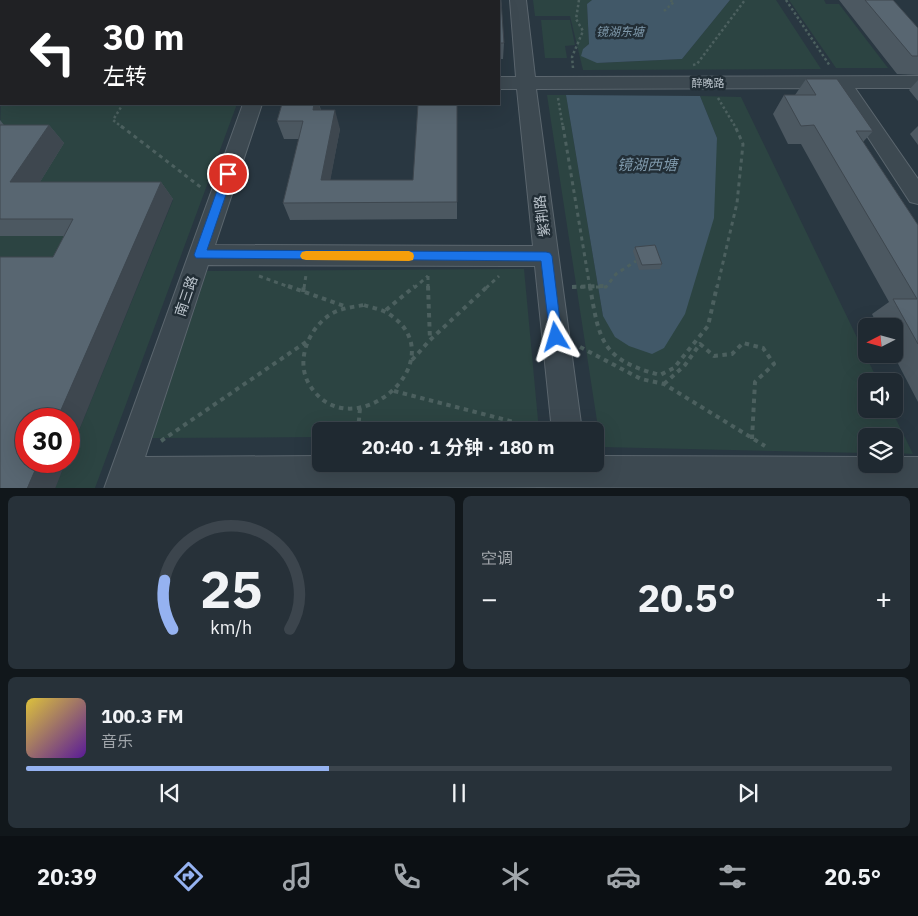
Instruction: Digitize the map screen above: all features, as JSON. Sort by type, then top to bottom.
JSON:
[{"type":"street","name":"紫荆路","points":[[518,0],[566,422]]},
{"type":"street","name":"醉晚路","points":[[500,83],[918,82]]},
{"type":"street","points":[[842,83],[918,196]]},
{"type":"street","name":"南三路","points":[[129,478],[200,255],[252,105]]},
{"type":"street","points":[[200,255],[428,266],[520,256],[546,256]]},
{"type":"street","points":[[129,478],[918,473]]},
{"type":"path","points":[[579,0],[576,19],[582,32],[572,57],[572,67],[582,67]]},
{"type":"path","points":[[664,11],[674,2],[669,0]]},
{"type":"path","points":[[690,66],[697,64],[745,0]]},
{"type":"path","points":[[786,0],[842,83]]},
{"type":"path","points":[[122,105],[113,120],[205,190],[222,191]]},
{"type":"path","points":[[559,105],[597,328],[611,353],[636,370],[660,375],[674,368],[708,326],[736,203],[743,144],[737,129],[722,106]]},
{"type":"path","points":[[411,360],[520,256]]},
{"type":"path","points":[[590,287],[606,287],[616,274],[636,261]]},
{"type":"path","points":[[386,310],[428,266]]},
{"type":"path","points":[[428,266],[430,340]]},
{"type":"path","points":[[256,275],[347,307]]},
{"type":"path","points":[[364,305],[386,310],[395,316],[406,328],[412,343],[411,360],[405,376],[394,391],[378,402],[360,408],[341,408],[325,402],[312,390],[304,375],[303,359],[307,342],[317,326],[330,315],[347,307],[364,305]]},
{"type":"path","points":[[556,337],[602,356],[641,378],[664,384],[768,448]]},
{"type":"path","points":[[129,478],[161,441],[307,342]]},
{"type":"path","points":[[664,384],[685,365],[700,344],[714,356],[732,354],[743,343],[763,348],[774,364],[755,382],[752,439]]},
{"type":"path","points":[[394,391],[514,422]]},
{"type":"path","points":[[359,422],[360,408]]},
{"type":"green space","points":[[533,0],[592,0],[587,4],[589,44],[583,49],[597,63],[682,59],[730,0],[776,0],[821,69],[583,70],[570,16],[535,16]]},
{"type":"green space","points":[[789,0],[824,0],[826,4],[839,4],[888,68],[836,68]]},
{"type":"green space","points":[[541,20],[570,20],[575,45],[565,46],[567,58],[545,58]]},
{"type":"green space","points":[[547,95],[566,95],[603,316],[714,165],[717,138],[700,96],[741,97],[858,340],[858,363],[869,363],[874,373],[858,373],[858,418],[895,418],[900,428],[858,428],[858,453],[604,447],[604,422],[597,422]]},
{"type":"green space","points":[[1,105],[237,105],[95,488],[55,488],[61,473],[80,473],[80,428],[173,200],[29,200],[0,134]]},
{"type":"green space","points":[[90,235],[0,375],[0,236]]},
{"type":"green space","points":[[524,269],[538,422],[312,422],[312,437],[152,438],[207,271]]},
{"type":"green space","points":[[903,434],[913,454],[903,453]]},
{"type":"water","name":"镜湖东塘","points":[[592,0],[730,0],[682,59],[597,63],[581,56],[583,49],[589,44],[587,4]]},
{"type":"water","name":"镜湖西塘","points":[[566,95],[700,96],[717,138],[714,218],[685,314],[664,348],[652,354],[629,346],[615,337],[603,316]]},
{"type":"building","points":[[500,0],[501,0],[504,43],[500,43]]},
{"type":"building","points":[[865,0],[893,0],[918,28],[918,56],[912,56]]},
{"type":"building","points":[[806,79],[837,79],[873,131],[856,131],[918,225],[918,344],[893,299],[917,299],[814,125],[801,126],[784,95],[816,95]]},
{"type":"building","points":[[282,105],[314,105],[313,110],[335,110],[321,180],[413,180],[418,105],[457,105],[457,202],[283,203],[303,121],[277,121]]},
{"type":"building","points":[[0,125],[49,125],[10,182],[161,182],[62,408],[15,408],[15,473],[34,473],[27,488],[0,488],[0,257],[53,257],[73,219],[0,219]]},
{"type":"building","points":[[655,245],[662,264],[642,265],[635,247]]},
{"type":"slow traffic","points":[[306,256],[409,256]]},
{"type":"route","points":[[228,174],[200,255],[546,256],[556,337]]}]
